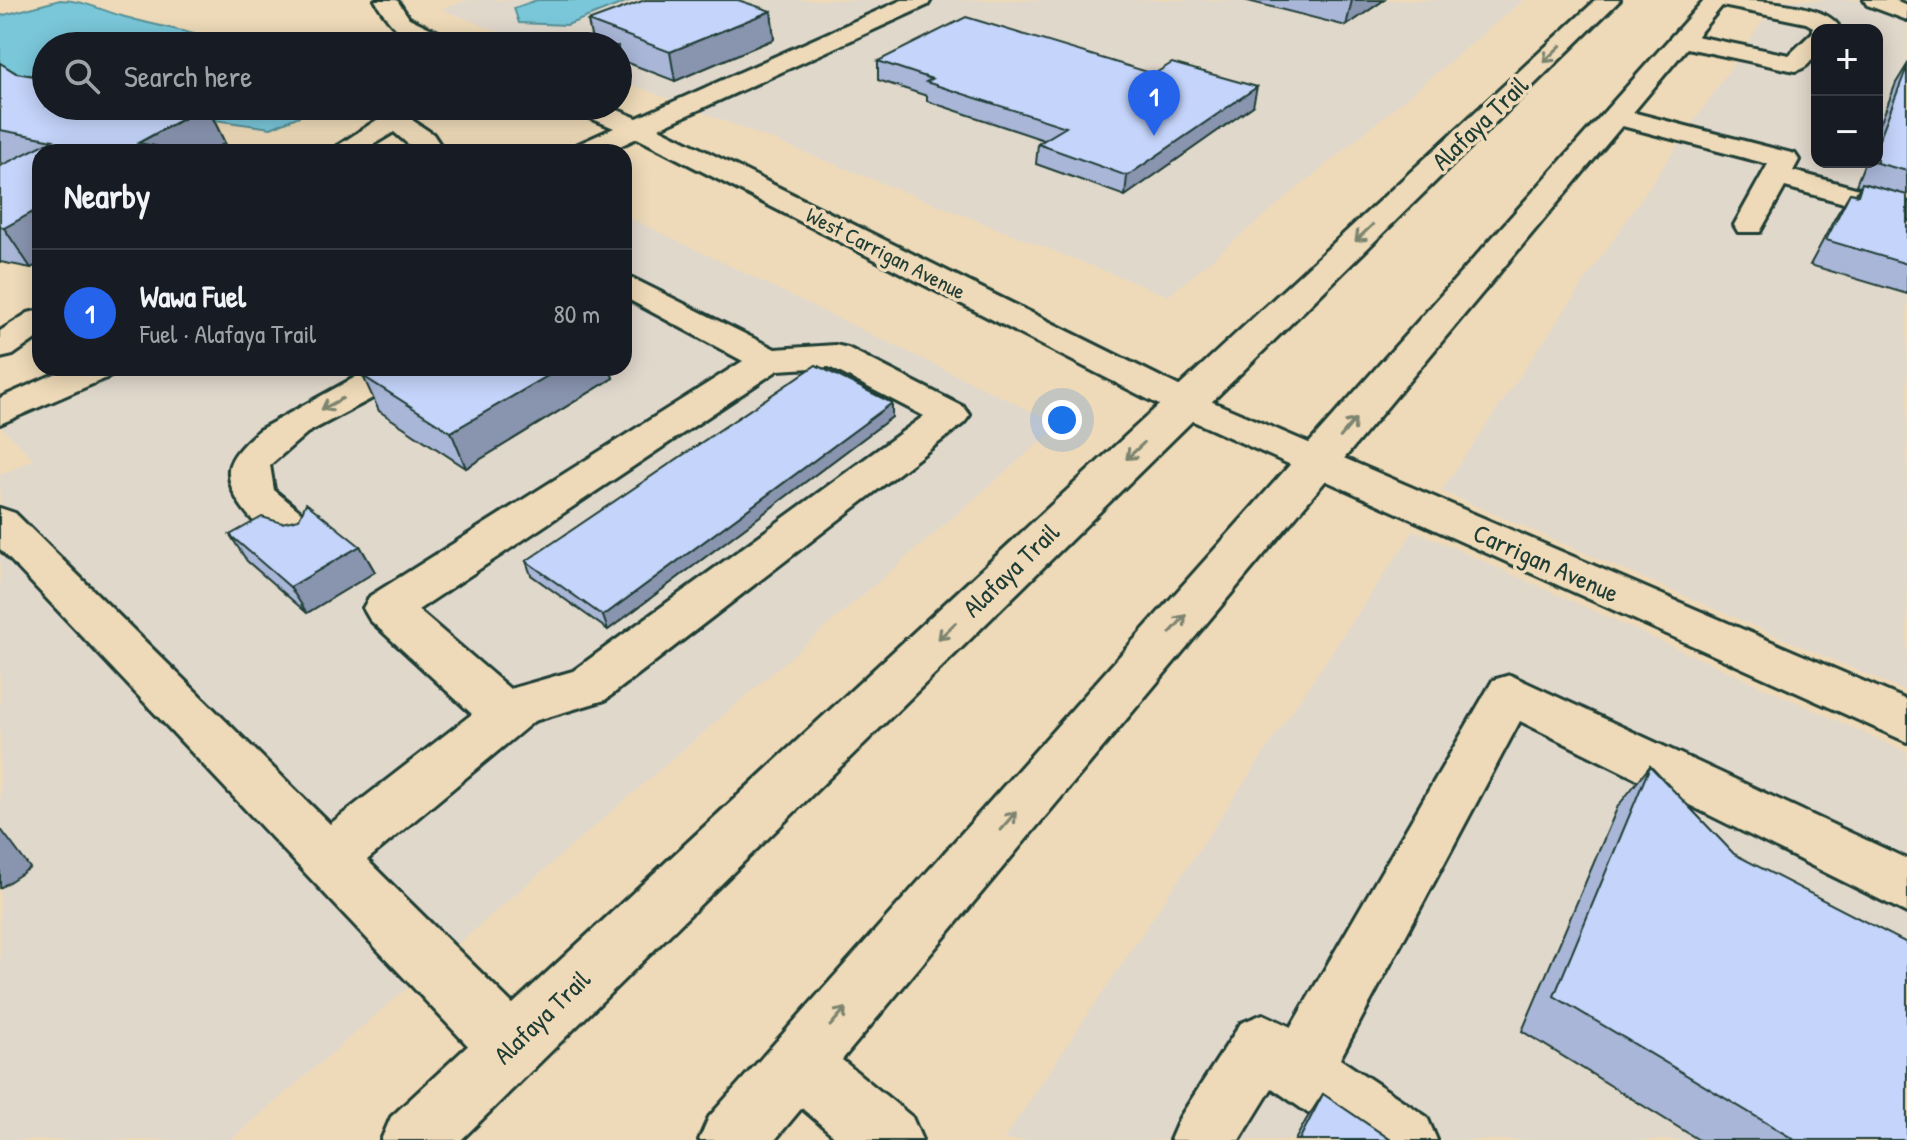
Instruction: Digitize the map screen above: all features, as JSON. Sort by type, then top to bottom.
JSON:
[{"type":"main road","points":[[386,0],[400,23],[419,32]]},
{"type":"main road","points":[[602,144],[920,0]]},
{"type":"main road","name":"Alafaya Trail","points":[[414,1140],[1609,0]]},
{"type":"main road","points":[[732,1140],[1716,0]]},
{"type":"main road","points":[[1725,0],[1813,18],[1824,24]]},
{"type":"main road","points":[[1875,0],[1907,13]]},
{"type":"main road","points":[[1681,40],[1795,64],[1811,45]]},
{"type":"main road","points":[[1616,116],[1907,211]]},
{"type":"main road","points":[[355,144],[394,120]]},
{"type":"main road","points":[[410,120],[426,144]]},
{"type":"main road","name":"West Carrigan Avenue","points":[[618,120],[1186,404]]},
{"type":"main road","points":[[1749,225],[1781,168],[1811,158]]},
{"type":"main road","points":[[632,288],[769,360]]},
{"type":"main road","points":[[0,347],[32,325]]},
{"type":"main road","points":[[0,355],[32,343]]},
{"type":"main road","points":[[327,859],[518,706],[588,686],[951,415],[835,356],[769,360],[372,595],[506,715]]},
{"type":"main road","points":[[0,412],[80,376]]},
{"type":"main road","points":[[298,532],[257,498],[250,480],[250,463],[269,440],[386,376]]},
{"type":"main road","name":"Carrigan Avenue","points":[[1186,404],[1907,722]]},
{"type":"main road","points":[[0,523],[512,1047]]},
{"type":"main road","points":[[1300,1071],[1510,694],[1907,887]]},
{"type":"main road","points":[[1203,1140],[1263,1045],[1404,1140]]},
{"type":"main road","points":[[798,1064],[889,1140]]},
{"type":"shaded area","points":[[468,0],[1524,0],[1168,296],[632,85],[632,32],[499,32],[441,9]]},
{"type":"shaded area","points":[[1777,0],[1907,0],[1907,692],[1441,491]]},
{"type":"shaded area","points":[[632,219],[1060,425],[231,1140],[0,1140],[0,475],[34,459],[0,426],[0,421],[101,376],[632,376]]},
{"type":"shaded area","points":[[1414,530],[1907,752],[1907,1140],[1003,1140]]},
{"type":"water","points":[[68,0],[185,32],[32,32],[32,84],[0,70],[0,16]]},
{"type":"water","points":[[537,0],[631,0],[567,25],[519,23],[514,8]]},
{"type":"water","points":[[215,120],[290,120],[271,128]]},
{"type":"building","points":[[645,0],[738,0],[771,11],[670,52],[632,38],[632,32],[617,32],[588,21]]},
{"type":"building","points":[[966,17],[1154,74],[1172,63],[1257,87],[1127,176],[1038,144],[1066,127],[926,82],[932,79],[878,61]]},
{"type":"building","points":[[0,63],[16,73],[32,76],[32,120],[180,120],[138,143],[144,144],[45,144],[53,140],[0,130]]},
{"type":"building","points":[[1907,67],[1907,171],[1883,165],[1883,129]]},
{"type":"building","points":[[32,150],[32,212],[4,228],[0,227],[0,166]]},
{"type":"building","points":[[1862,183],[1907,195],[1907,264],[1826,240],[1850,193],[1858,195]]},
{"type":"building","points":[[816,365],[892,403],[603,616],[526,561]]},
{"type":"building","points":[[363,376],[547,376],[451,432]]},
{"type":"building","points":[[306,503],[360,546],[290,587],[230,535],[262,517],[282,523],[299,519]]},
{"type":"building","points":[[1650,766],[1734,854],[1907,943],[1907,1140],[1795,1140],[1554,996]]},
{"type":"building","points":[[1323,1094],[1391,1140],[1299,1140]]},
{"type":"place","name":"Wawa Fuel","points":[[1154,136]]}]
